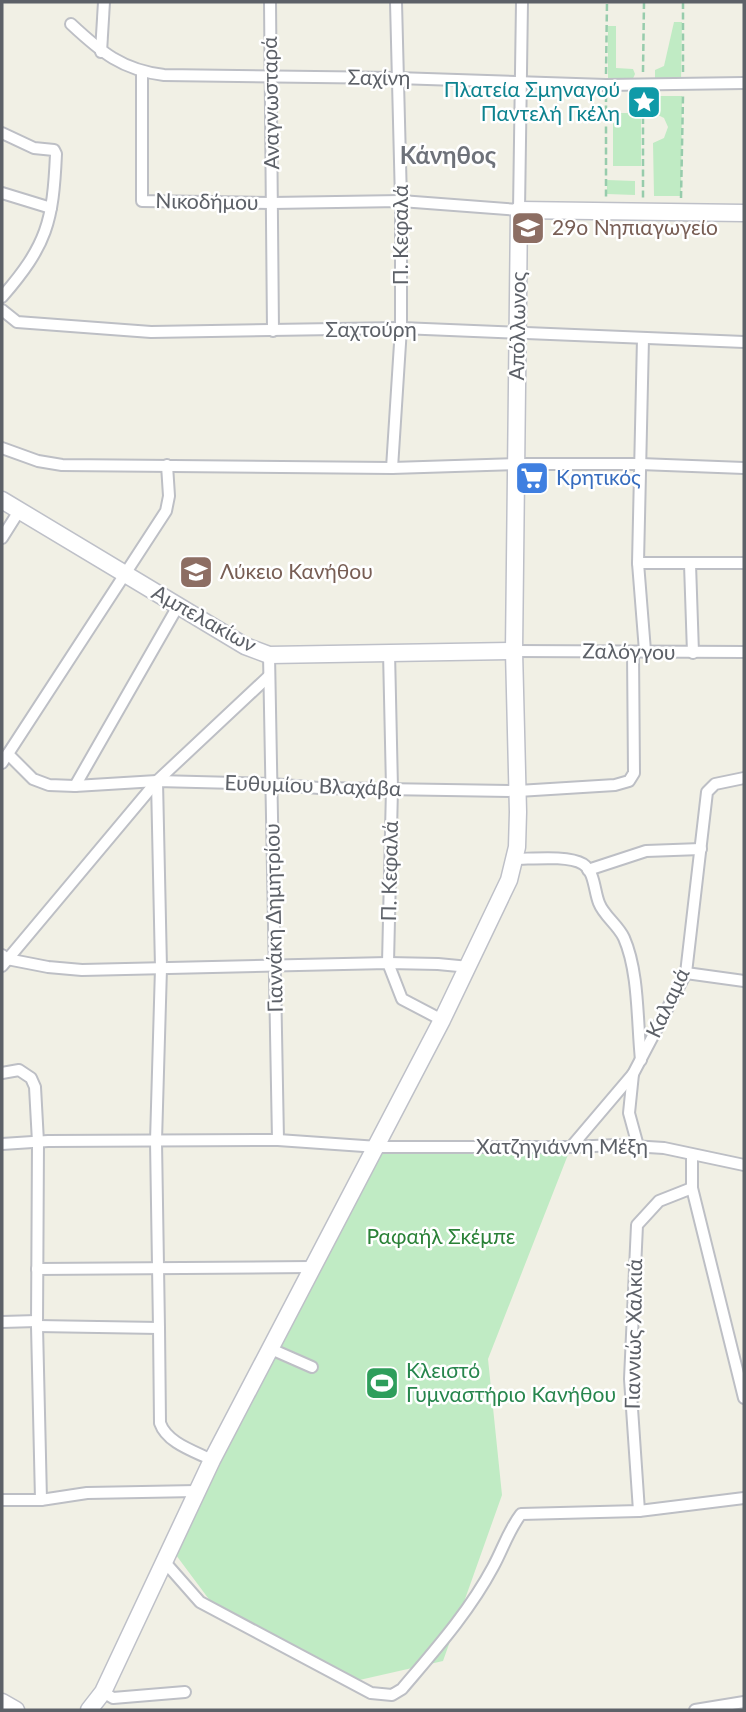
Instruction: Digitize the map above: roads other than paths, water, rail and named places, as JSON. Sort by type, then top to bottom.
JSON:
[{"type":"street","points":[[101,52],[104,2]]},
{"type":"street","name":"Αναγνωσταρά","points":[[270,2],[273,331]]},
{"type":"street","name":"Π. Κεφαλά","points":[[392,468],[401,328],[396,2]]},
{"type":"street","name":"Απόλλωνος","points":[[89,1710],[108,1695],[163,1560],[212,1460],[378,1147],[469,967],[509,880],[517,847],[518,791],[514,651],[522,2]]},
{"type":"street","name":"Σαχίνη","points":[[72,24],[101,52],[142,72],[272,78],[397,78],[605,85],[744,83]]},
{"type":"street","name":"Νικοδήμου","points":[[142,72],[142,201],[401,201],[519,210]]},
{"type":"street","points":[[2,133],[34,148],[56,152],[48,224],[37,253],[2,297]]},
{"type":"street","points":[[2,193],[51,208]]},
{"type":"street","points":[[519,210],[744,213]]},
{"type":"street","name":"Σαχτούρη","points":[[2,310],[17,322],[151,332],[401,328],[744,342]]},
{"type":"street","points":[[639,651],[638,563],[643,338]]},
{"type":"street","points":[[2,448],[38,461],[62,465],[392,468],[640,464],[744,468]]},
{"type":"street","points":[[5,758],[166,511],[169,496],[167,465]]},
{"type":"street","name":"Αμπελακίων","points":[[2,500],[245,646],[269,655],[514,651]]},
{"type":"street","points":[[2,538],[19,511]]},
{"type":"street","points":[[638,563],[744,564]]},
{"type":"street","points":[[690,564],[693,653]]},
{"type":"street","points":[[75,786],[178,606]]},
{"type":"street","name":"Ζαλόγγου","points":[[514,651],[744,652]]},
{"type":"street","name":"Ευθυμίου Βλαχάβα","points":[[5,758],[33,779],[49,785],[157,781],[319,788],[518,791],[615,785],[629,781],[634,773],[639,651]]},
{"type":"street","name":"Π. Κεφαλά","points":[[389,652],[392,788],[388,963],[401,999],[442,1020]]},
{"type":"street","name":"Γιαννάκη Δημητρίου","points":[[269,655],[278,1140]]},
{"type":"street","points":[[4,960],[157,781],[270,676]]},
{"type":"street","name":"Καλαμά","points":[[571,1147],[633,1074],[686,973],[707,792],[715,784],[744,778]]},
{"type":"street","points":[[157,781],[161,968],[156,1141],[160,1423],[168,1438],[212,1460]]},
{"type":"street","points":[[588,870],[646,850],[701,849]]},
{"type":"street","points":[[514,859],[575,861],[586,865],[593,877],[600,905],[623,936],[628,953],[633,975],[640,1059]]},
{"type":"street","points":[[4,960],[82,970],[388,963],[469,967]]},
{"type":"street","points":[[686,973],[744,981]]},
{"type":"street","points":[[2,1073],[19,1070],[30,1078],[35,1087],[38,1142],[37,1324],[41,1500]]},
{"type":"street","points":[[633,1074],[629,1113],[638,1146]]},
{"type":"street","name":"Χατζηγιάννη Μέξη","points":[[2,1144],[278,1140],[378,1147],[616,1145],[664,1149],[744,1165]]},
{"type":"street","points":[[692,1155],[692,1188],[744,1398]]},
{"type":"street","name":"Γιαννιώς Χαλκιά","points":[[639,1511],[630,1379],[637,1225],[659,1201],[692,1188]]},
{"type":"street","points":[[37,1269],[312,1267]]},
{"type":"street","points":[[2,1322],[159,1328]]},
{"type":"street","points":[[271,1349],[312,1367]]},
{"type":"street","points":[[2,1500],[41,1500],[87,1493],[197,1491]]},
{"type":"street","points":[[163,1560],[200,1602],[371,1693],[391,1695],[402,1689],[456,1626],[494,1566],[510,1529],[521,1514],[639,1511],[744,1498]]},
{"type":"street","points":[[108,1695],[185,1692]]},
{"type":"street","points":[[2,1702],[16,1710]]},
{"type":"street","points":[[695,1710],[744,1702]]},
{"type":"place","name":"Πλατεία Σμηναγού Παντελή Γκέλη","points":[[644,102]]},
{"type":"place","name":"29ο Νηπιαγωγείο","points":[[528,228]]},
{"type":"place","name":"Κρητικός","points":[[532,478]]},
{"type":"place","name":"Λύκειο Κανήθου","points":[[196,572]]},
{"type":"place","name":"Κλειστό Γυμναστήριο Κανήθου","points":[[382,1383]]},
{"type":"district","name":"Κάνηθος","points":[[448,156]]},
{"type":"park label","name":"Ραφαήλ Σκέμπε","points":[[441,1237]]}]
